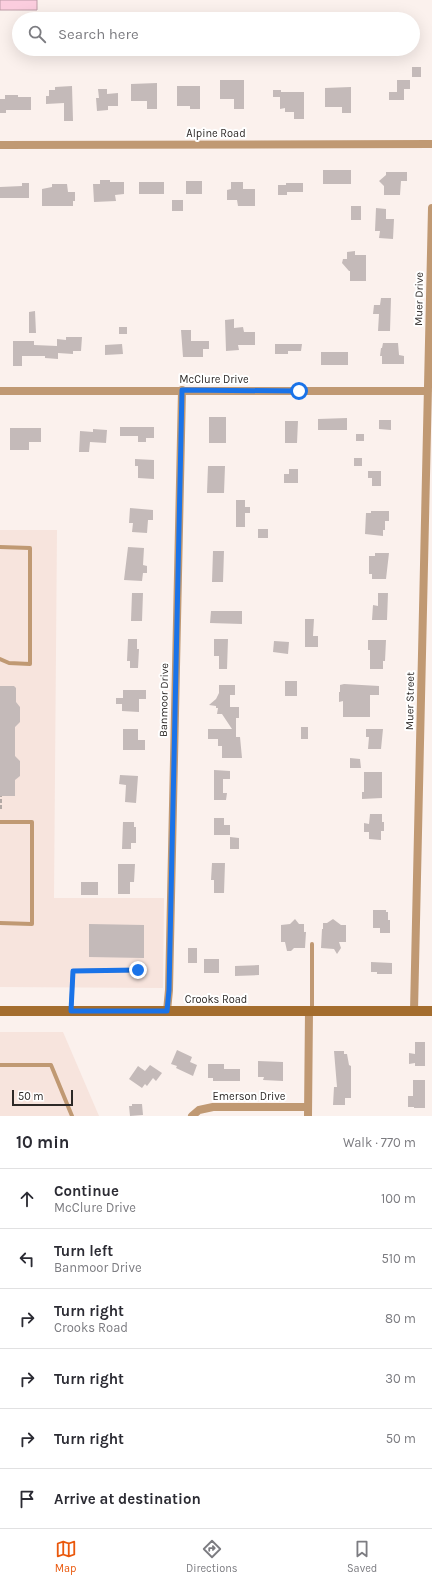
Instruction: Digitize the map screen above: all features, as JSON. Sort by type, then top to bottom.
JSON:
[{"type":"main road","name":"Crooks Road","points":[[0,1010],[432,1011]]},
{"type":"street","name":"Alpine Road","points":[[0,145],[432,144]]},
{"type":"street","name":"Muer Drive","points":[[428,391],[432,208]]},
{"type":"street","name":"Banmoor Drive","points":[[167,1011],[169,990],[182,390]]},
{"type":"street","name":"McClure Drive","points":[[0,391],[428,391]]},
{"type":"street","name":"Muer Street","points":[[414,1011],[428,391]]},
{"type":"street","points":[[308,1116],[310,1011]]},
{"type":"street","name":"Emerson Drive","points":[[192,1116],[199,1110],[213,1106],[308,1107]]},
{"type":"lane","points":[[0,548],[30,548],[30,664],[9,663],[0,659]]},
{"type":"lane","points":[[0,822],[32,822],[32,924],[0,923]]},
{"type":"lane","points":[[310,1011],[312,944]]},
{"type":"lane","points":[[71,1011],[73,971],[138,970]]},
{"type":"lane","points":[[0,1065],[51,1065],[72,1116]]},
{"type":"path","points":[[0,809],[1,796]]},
{"type":"shaded area","points":[[0,0],[37,0],[37,10],[0,10]]},
{"type":"shaded area","points":[[0,530],[57,530],[54,898],[164,898],[163,988],[0,987]]},
{"type":"shaded area","points":[[0,1032],[63,1032],[99,1116],[0,1116]]},
{"type":"building","points":[[412,67],[421,67],[421,77],[412,77]]},
{"type":"building","points":[[220,80],[244,80],[244,109],[234,109],[234,99],[220,99]]},
{"type":"building","points":[[397,80],[410,80],[410,89],[404,89],[404,100],[389,100],[389,92],[397,92]]},
{"type":"building","points":[[157,83],[157,109],[147,109],[147,101],[131,101],[131,84]]},
{"type":"building","points":[[72,86],[73,121],[64,121],[64,103],[46,104],[46,96],[49,96],[49,90],[55,90],[55,87]]},
{"type":"building","points":[[177,86],[200,86],[200,109],[190,109],[190,106],[177,106]]},
{"type":"building","points":[[351,87],[351,113],[342,113],[342,107],[325,107],[325,88]]},
{"type":"building","points":[[98,89],[107,89],[107,94],[118,93],[118,106],[108,106],[108,110],[97,111],[96,98],[99,98]]},
{"type":"building","points":[[273,90],[281,90],[281,92],[304,92],[304,119],[294,119],[294,112],[285,112],[285,108],[280,109],[280,97],[273,97]]},
{"type":"building","points":[[5,95],[31,97],[31,110],[6,110],[6,113],[0,113],[0,99],[5,99]]},
{"type":"building","points":[[323,170],[351,170],[351,184],[323,184]]},
{"type":"building","points":[[386,172],[407,172],[407,181],[401,181],[400,195],[384,195],[384,186],[379,181],[386,175]]},
{"type":"building","points":[[100,180],[124,182],[124,194],[115,195],[116,201],[94,202],[93,184],[100,184]]},
{"type":"building","points":[[186,181],[202,181],[202,194],[186,194]]},
{"type":"building","points":[[139,182],[164,182],[164,194],[139,194]]},
{"type":"building","points":[[231,182],[243,182],[243,189],[255,189],[255,206],[238,206],[237,200],[227,200],[227,190],[231,189]]},
{"type":"building","points":[[22,183],[29,183],[29,198],[0,198],[0,187],[22,186]]},
{"type":"building","points":[[286,183],[303,183],[303,192],[287,192],[287,195],[278,195],[278,185],[286,185]]},
{"type":"building","points":[[52,184],[67,184],[68,192],[75,192],[75,201],[73,201],[73,206],[42,206],[42,189],[52,187]]},
{"type":"building","points":[[172,200],[183,200],[183,211],[172,211]]},
{"type":"building","points":[[351,206],[361,206],[361,220],[351,220]]},
{"type":"building","points":[[376,208],[386,209],[386,219],[394,219],[393,239],[379,238],[380,231],[375,231]]},
{"type":"building","points":[[355,251],[355,255],[366,255],[366,281],[350,281],[350,271],[342,263],[343,259],[347,259],[347,252]]},
{"type":"building","points":[[381,298],[391,298],[390,331],[378,331],[379,314],[373,314],[374,305],[380,305]]},
{"type":"building","points":[[35,311],[36,333],[29,333],[29,312]]},
{"type":"building","points":[[234,319],[234,328],[243,327],[244,332],[255,332],[255,345],[238,345],[239,350],[226,351],[225,320]]},
{"type":"building","points":[[119,327],[127,327],[127,334],[119,334]]},
{"type":"building","points":[[181,330],[191,330],[191,341],[209,341],[209,349],[203,349],[203,357],[183,357]]},
{"type":"building","points":[[66,337],[82,337],[81,351],[73,351],[73,354],[58,353],[58,359],[45,358],[45,356],[22,356],[22,366],[13,366],[13,341],[34,341],[34,345],[57,346],[57,339],[66,340]]},
{"type":"building","points":[[383,343],[398,343],[399,355],[404,356],[404,364],[382,364],[382,356],[380,356]]},
{"type":"building","points":[[122,344],[123,354],[105,355],[105,345]]},
{"type":"building","points":[[275,344],[302,344],[301,351],[288,351],[288,354],[275,354]]},
{"type":"building","points":[[321,352],[348,352],[348,365],[321,365]]},
{"type":"building","points":[[209,417],[226,417],[226,443],[209,443]]},
{"type":"building","points":[[347,418],[347,430],[318,430],[318,419]]},
{"type":"building","points":[[379,420],[391,420],[391,430],[379,429]]},
{"type":"building","points":[[285,421],[298,421],[297,443],[285,443]]},
{"type":"building","points":[[120,427],[154,427],[154,438],[146,438],[146,442],[138,442],[138,436],[120,436]]},
{"type":"building","points":[[10,428],[41,428],[41,442],[29,442],[29,450],[10,450]]},
{"type":"building","points":[[93,429],[107,430],[106,443],[90,442],[89,452],[79,452],[80,431],[93,432]]},
{"type":"building","points":[[356,434],[364,434],[364,441],[356,441]]},
{"type":"building","points":[[354,458],[362,458],[362,466],[354,466]]},
{"type":"building","points":[[135,459],[154,460],[154,479],[138,478],[138,466],[135,466]]},
{"type":"building","points":[[208,466],[225,466],[224,493],[207,493]]},
{"type":"building","points":[[289,469],[298,469],[298,483],[284,483],[284,474],[289,474]]},
{"type":"building","points":[[368,471],[381,471],[381,486],[372,486],[372,478],[368,478]]},
{"type":"building","points":[[236,500],[245,500],[245,507],[250,507],[250,513],[245,513],[245,527],[236,527]]},
{"type":"building","points":[[130,508],[153,510],[153,520],[148,520],[147,533],[132,532],[133,523],[129,523]]},
{"type":"building","points":[[371,511],[389,511],[389,521],[385,521],[383,536],[365,534],[366,513],[371,513]]},
{"type":"building","points":[[258,529],[268,529],[268,538],[258,538]]},
{"type":"building","points":[[128,547],[144,548],[143,565],[147,566],[147,573],[143,573],[142,581],[124,580]]},
{"type":"building","points":[[213,551],[224,551],[223,582],[212,582]]},
{"type":"building","points":[[375,553],[389,553],[386,579],[372,579],[372,574],[369,574],[369,556],[375,556]]},
{"type":"building","points":[[132,593],[143,593],[142,621],[131,621]]},
{"type":"building","points":[[378,593],[388,593],[387,620],[372,620],[373,605],[378,606]]},
{"type":"building","points":[[211,611],[242,611],[242,624],[210,623]]},
{"type":"building","points":[[305,619],[314,619],[313,636],[318,636],[318,647],[305,647]]},
{"type":"building","points":[[128,639],[137,639],[137,649],[139,649],[138,668],[130,668],[130,661],[127,661]]},
{"type":"building","points":[[214,639],[228,639],[227,669],[219,669],[219,656],[214,656]]},
{"type":"building","points":[[368,640],[386,640],[383,669],[370,669],[370,650],[368,650]]},
{"type":"building","points":[[274,641],[289,642],[288,654],[273,652]]},
{"type":"building","points":[[285,681],[297,681],[297,696],[285,696]]},
{"type":"building","points":[[219,685],[235,685],[235,695],[230,695],[230,707],[239,707],[239,718],[236,718],[236,737],[240,737],[242,758],[222,758],[222,746],[218,746],[218,739],[208,739],[208,729],[232,729],[222,714],[217,714],[218,708],[216,708],[216,706],[209,705],[216,699],[219,693]]},
{"type":"building","points":[[340,685],[379,686],[379,695],[370,695],[370,717],[343,717],[343,701],[339,702],[339,692]]},
{"type":"building","points":[[0,686],[14,686],[16,688],[16,702],[20,707],[20,722],[15,727],[15,756],[20,761],[20,776],[15,780],[15,796],[0,796]]},
{"type":"building","points":[[123,690],[146,690],[146,699],[139,699],[139,712],[122,711],[122,704],[116,704],[116,698],[123,698]]},
{"type":"building","points":[[301,727],[308,727],[308,739],[301,739]]},
{"type":"building","points":[[123,729],[138,729],[138,740],[145,740],[145,750],[123,750]]},
{"type":"building","points":[[366,729],[383,729],[381,749],[368,749],[369,737],[366,737]]},
{"type":"building","points":[[350,758],[360,759],[361,768],[350,768]]},
{"type":"building","points":[[214,770],[230,771],[230,779],[223,779],[223,793],[227,793],[226,800],[214,800]]},
{"type":"building","points":[[364,772],[382,772],[382,798],[362,799],[362,792],[364,792]]},
{"type":"building","points":[[120,775],[138,776],[136,803],[125,802],[126,785],[119,784]]},
{"type":"building","points":[[370,814],[382,814],[384,831],[381,831],[381,840],[369,839],[369,832],[364,832],[364,823],[369,824]]},
{"type":"building","points":[[214,818],[224,818],[224,825],[230,825],[230,835],[214,835]]},
{"type":"building","points":[[123,822],[134,822],[134,827],[136,827],[136,843],[131,843],[131,849],[122,849]]},
{"type":"building","points":[[230,837],[239,838],[239,849],[230,849]]},
{"type":"building","points":[[212,863],[225,863],[224,893],[214,893],[214,880],[211,880]]},
{"type":"building","points":[[118,864],[135,864],[134,882],[130,882],[130,894],[118,894]]},
{"type":"building","points":[[81,882],[98,882],[98,895],[81,895]]},
{"type":"building","points":[[373,910],[386,910],[386,912],[388,912],[388,920],[390,920],[390,933],[380,933],[380,928],[373,928]]},
{"type":"building","points":[[295,919],[299,924],[304,924],[304,932],[306,932],[305,948],[294,948],[291,951],[287,951],[285,942],[281,942],[281,925],[290,924]]},
{"type":"building","points":[[333,919],[341,925],[346,925],[346,942],[339,942],[341,948],[337,954],[334,949],[321,948],[323,923],[327,923]]},
{"type":"building","points":[[89,924],[144,925],[144,958],[89,957]]},
{"type":"building","points":[[188,948],[197,948],[197,963],[188,963]]},
{"type":"building","points":[[204,959],[219,959],[219,973],[204,973]]},
{"type":"building","points":[[371,962],[392,963],[392,974],[377,974],[377,972],[371,972]]},
{"type":"building","points":[[259,965],[259,975],[235,976],[235,966]]},
{"type":"building","points":[[415,1042],[425,1042],[425,1066],[415,1066],[415,1063],[409,1064],[409,1053],[415,1054]]},
{"type":"building","points":[[177,1050],[192,1057],[190,1062],[197,1065],[193,1076],[171,1064]]},
{"type":"building","points":[[334,1051],[344,1051],[344,1054],[347,1054],[349,1065],[351,1066],[351,1098],[345,1098],[345,1105],[333,1105],[334,1087],[337,1087]]},
{"type":"building","points":[[258,1061],[283,1062],[283,1081],[263,1080],[264,1077],[258,1077]]},
{"type":"building","points":[[208,1064],[224,1064],[224,1069],[240,1069],[240,1081],[213,1081],[213,1078],[208,1078]]},
{"type":"building","points":[[150,1065],[162,1073],[156,1081],[153,1078],[147,1086],[145,1084],[142,1088],[129,1079],[138,1066],[145,1071]]},
{"type":"building","points":[[413,1080],[425,1080],[425,1108],[408,1107],[408,1096],[413,1096]]},
{"type":"building","points":[[132,1104],[142,1104],[143,1115],[130,1116],[129,1106],[132,1106]]},
{"type":"route","points":[[138,970],[73,971],[71,1011],[167,1011],[169,990],[182,390],[299,391]]}]
